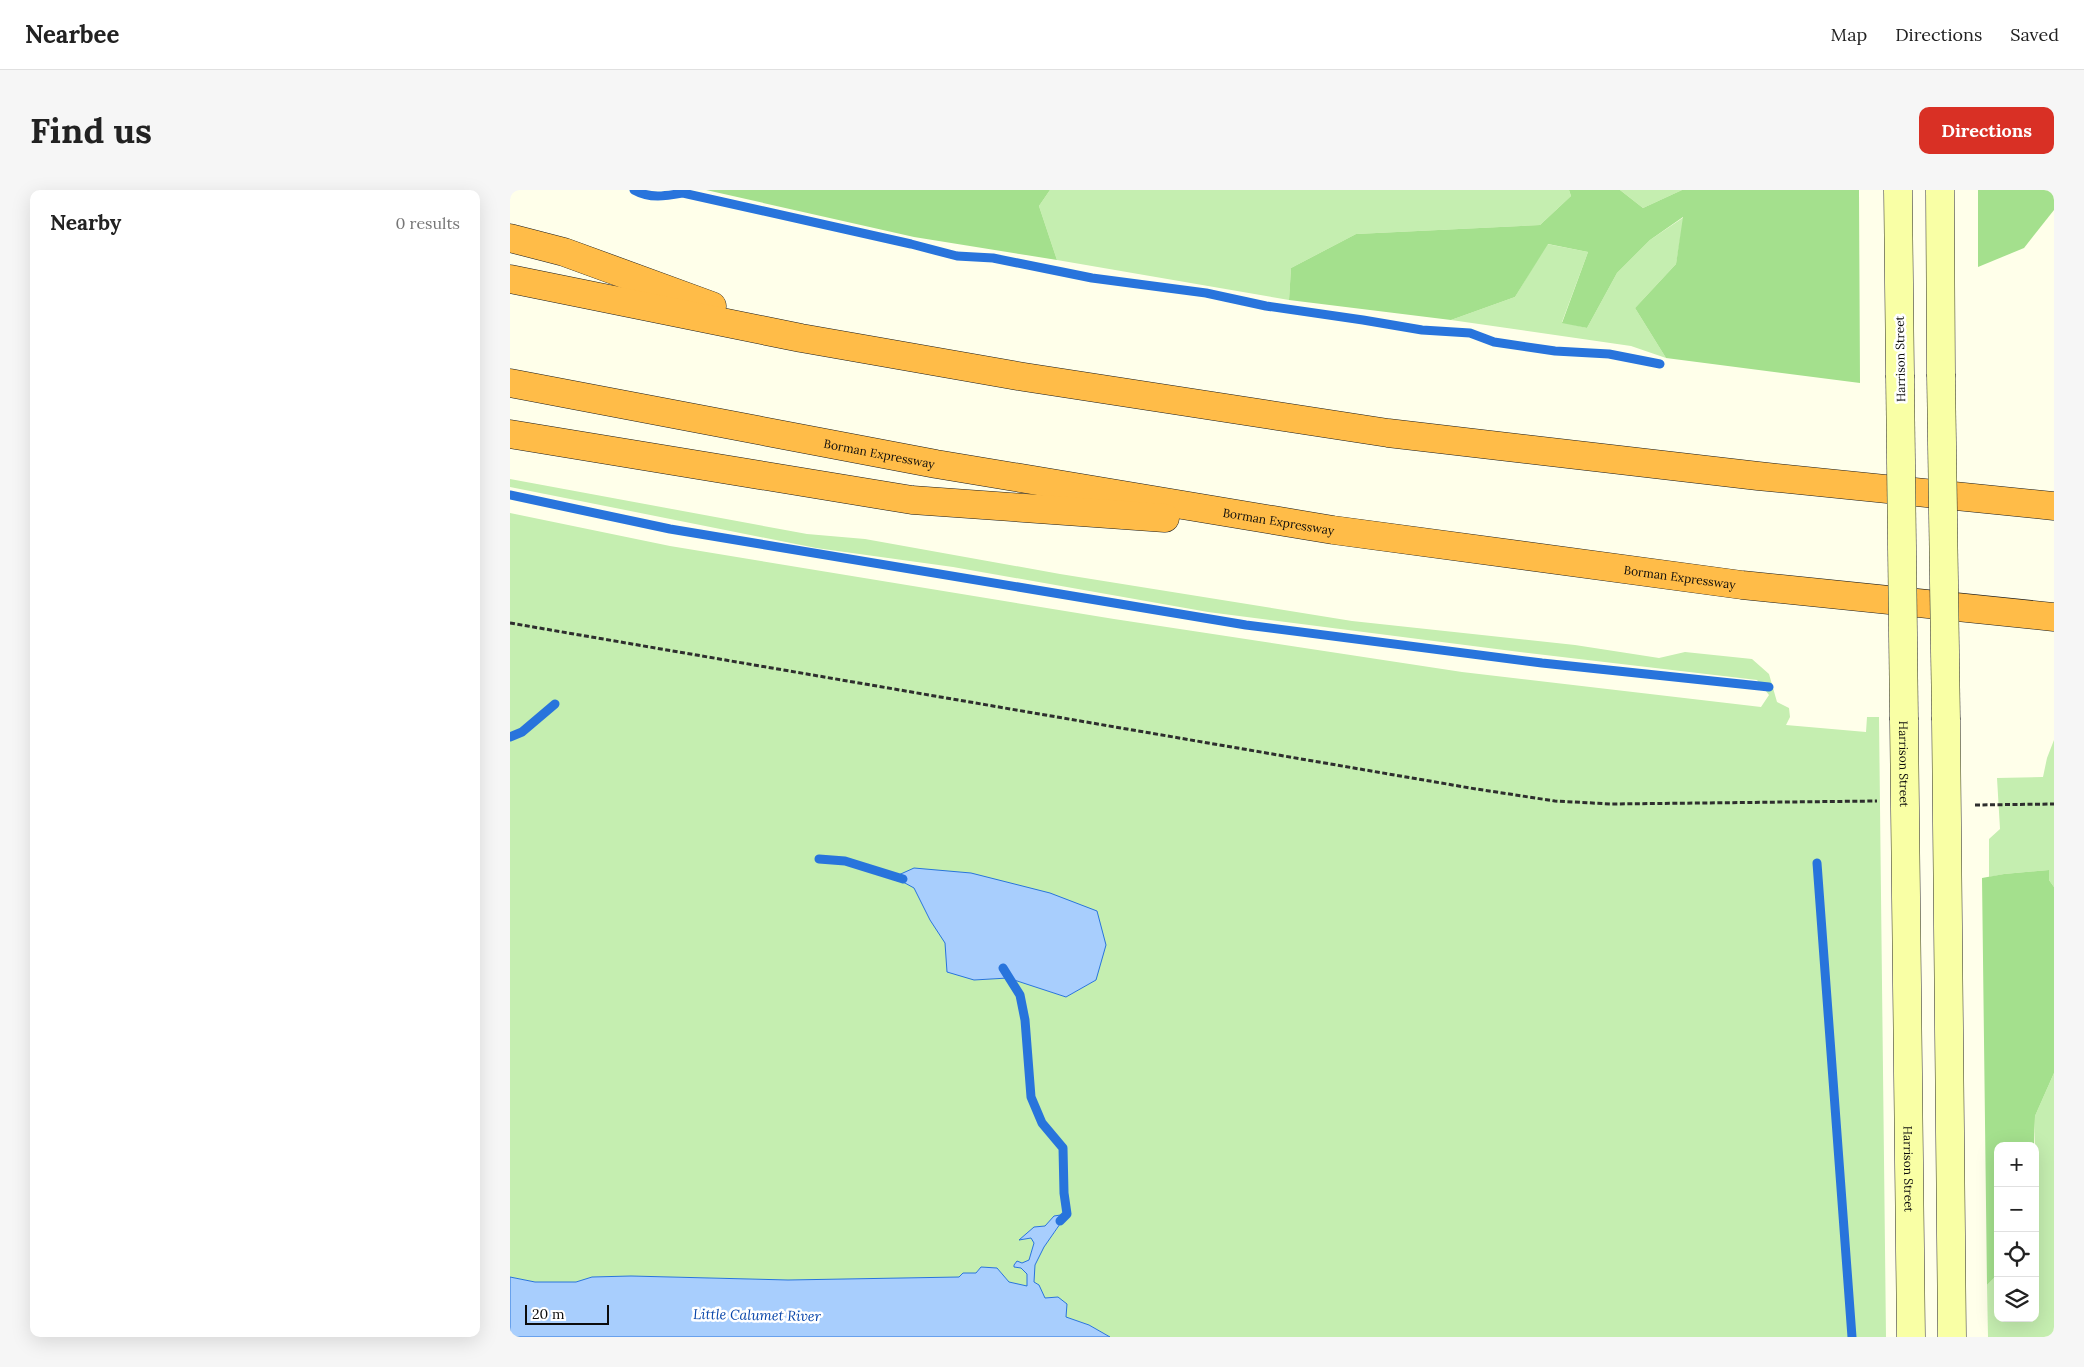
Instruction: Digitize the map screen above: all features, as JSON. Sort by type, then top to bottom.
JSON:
[{"type":"highway","points":[[510,238],[564,252],[801,338]]},
{"type":"highway","points":[[510,279],[801,338],[1024,377],[1388,433],[1758,476],[2054,506]]},
{"type":"highway","name":"Borman Expressway","points":[[510,383],[936,464],[1333,530],[1742,585],[2054,617]]},
{"type":"highway","points":[[510,434],[912,500],[1333,530]]},
{"type":"street","name":"Harrison Street","points":[[1898,190],[1912,1337]]},
{"type":"street","points":[[1940,190],[1952,1337]]},
{"type":"path","points":[[510,623],[1476,790],[1555,801],[1611,804],[1883,801]]},
{"type":"path","points":[[1947,805],[2054,804]]},
{"type":"green space","points":[[706,190],[1050,190],[1039,206],[1057,260],[914,237]]},
{"type":"green space","points":[[1050,190],[1569,190],[1571,196],[1540,225],[1356,234],[1291,268],[1289,300],[1057,260],[1039,206]]},
{"type":"green space","points":[[1569,190],[1620,190],[1643,208],[1682,190],[1859,190],[1860,383],[1666,358],[1635,308],[1676,264],[1683,217],[1650,240],[1617,273],[1587,328],[1562,323],[1588,252],[1548,244],[1515,297],[1451,320],[1289,300],[1291,268],[1356,234],[1540,225],[1571,196]]},
{"type":"green space","points":[[1620,190],[1682,190],[1643,208]]},
{"type":"green space","points":[[1978,190],[2054,190],[2054,210],[2024,248],[1978,267]]},
{"type":"green space","points":[[1684,217],[1676,264],[1635,308],[1666,358],[1631,346],[1451,320],[1515,297],[1547,244],[1588,252],[1562,322],[1587,328],[1617,273],[1650,240]]},
{"type":"green space","points":[[510,479],[807,534],[865,539],[1060,574],[1352,621],[1575,645],[1659,658],[1685,652],[1752,659],[1769,674],[1777,702],[1789,708],[1790,717],[1786,725],[1866,732],[1867,717],[1879,717],[1886,1337],[1110,1337],[1089,1325],[1066,1317],[1058,1297],[1045,1298],[1038,1290],[1034,1281],[1036,1263],[1040,1254],[1066,1214],[1045,1226],[1034,1227],[1020,1240],[1031,1238],[1034,1243],[1029,1260],[1014,1267],[1021,1268],[1028,1274],[1028,1287],[1009,1282],[997,1268],[981,1267],[976,1273],[963,1273],[959,1277],[788,1280],[631,1276],[592,1277],[576,1282],[535,1282],[510,1277],[510,513],[670,546],[1114,619],[1462,672],[1761,707],[1769,695],[1757,680],[1208,612],[953,567],[816,548],[510,487]],"holes":[[[914,887],[1096,980],[1066,997],[1008,978],[974,980],[930,920]]]},
{"type":"green space","points":[[2054,740],[2054,887],[2049,880],[2049,870],[1989,877],[1989,839],[2000,829],[1997,778],[2043,777],[2047,758]]},
{"type":"green space","points":[[2049,870],[2049,880],[2054,887],[2054,1073],[2035,1116],[2034,1142],[1994,1142],[1994,1278],[1987,1285],[1982,878]]},
{"type":"green space","points":[[2054,1073],[2054,1337],[1988,1337],[1987,1285],[1994,1278],[1994,1322],[2039,1322],[2039,1142],[2035,1142],[2035,1116]]},
{"type":"water","points":[[914,868],[971,873],[1050,893],[1097,911],[1106,945],[1096,980],[1066,997],[1008,978],[974,980],[947,972],[945,943],[930,920],[914,888],[894,877]]},
{"type":"water","name":"Little Calumet River","points":[[1067,1214],[1044,1247],[1035,1265],[1034,1282],[1039,1285],[1045,1298],[1058,1297],[1067,1304],[1066,1317],[1089,1325],[1110,1337],[510,1337],[510,1277],[535,1282],[576,1282],[592,1277],[631,1276],[788,1280],[959,1277],[963,1273],[976,1273],[981,1267],[997,1268],[1009,1282],[1027,1286],[1027,1274],[1021,1268],[1014,1267],[1014,1265],[1017,1261],[1022,1263],[1029,1260],[1034,1243],[1031,1238],[1019,1240],[1034,1227],[1045,1226],[1054,1216]]},
{"type":"waterway","points":[[634,190],[652,196],[683,193],[957,256],[993,258],[1092,278],[1206,293],[1266,306],[1422,330],[1470,333],[1494,342],[1555,351],[1609,354],[1660,364]]},
{"type":"waterway","points":[[510,495],[670,529],[1246,625],[1542,663],[1769,687]]},
{"type":"waterway","points":[[510,737],[522,732],[555,704]]},
{"type":"waterway","points":[[819,859],[845,861],[903,879]]},
{"type":"waterway","points":[[1817,863],[1852,1337]]},
{"type":"waterway","points":[[1003,968],[1020,995],[1025,1020],[1031,1097],[1042,1123],[1063,1148],[1064,1193],[1067,1214],[1060,1221]]}]
